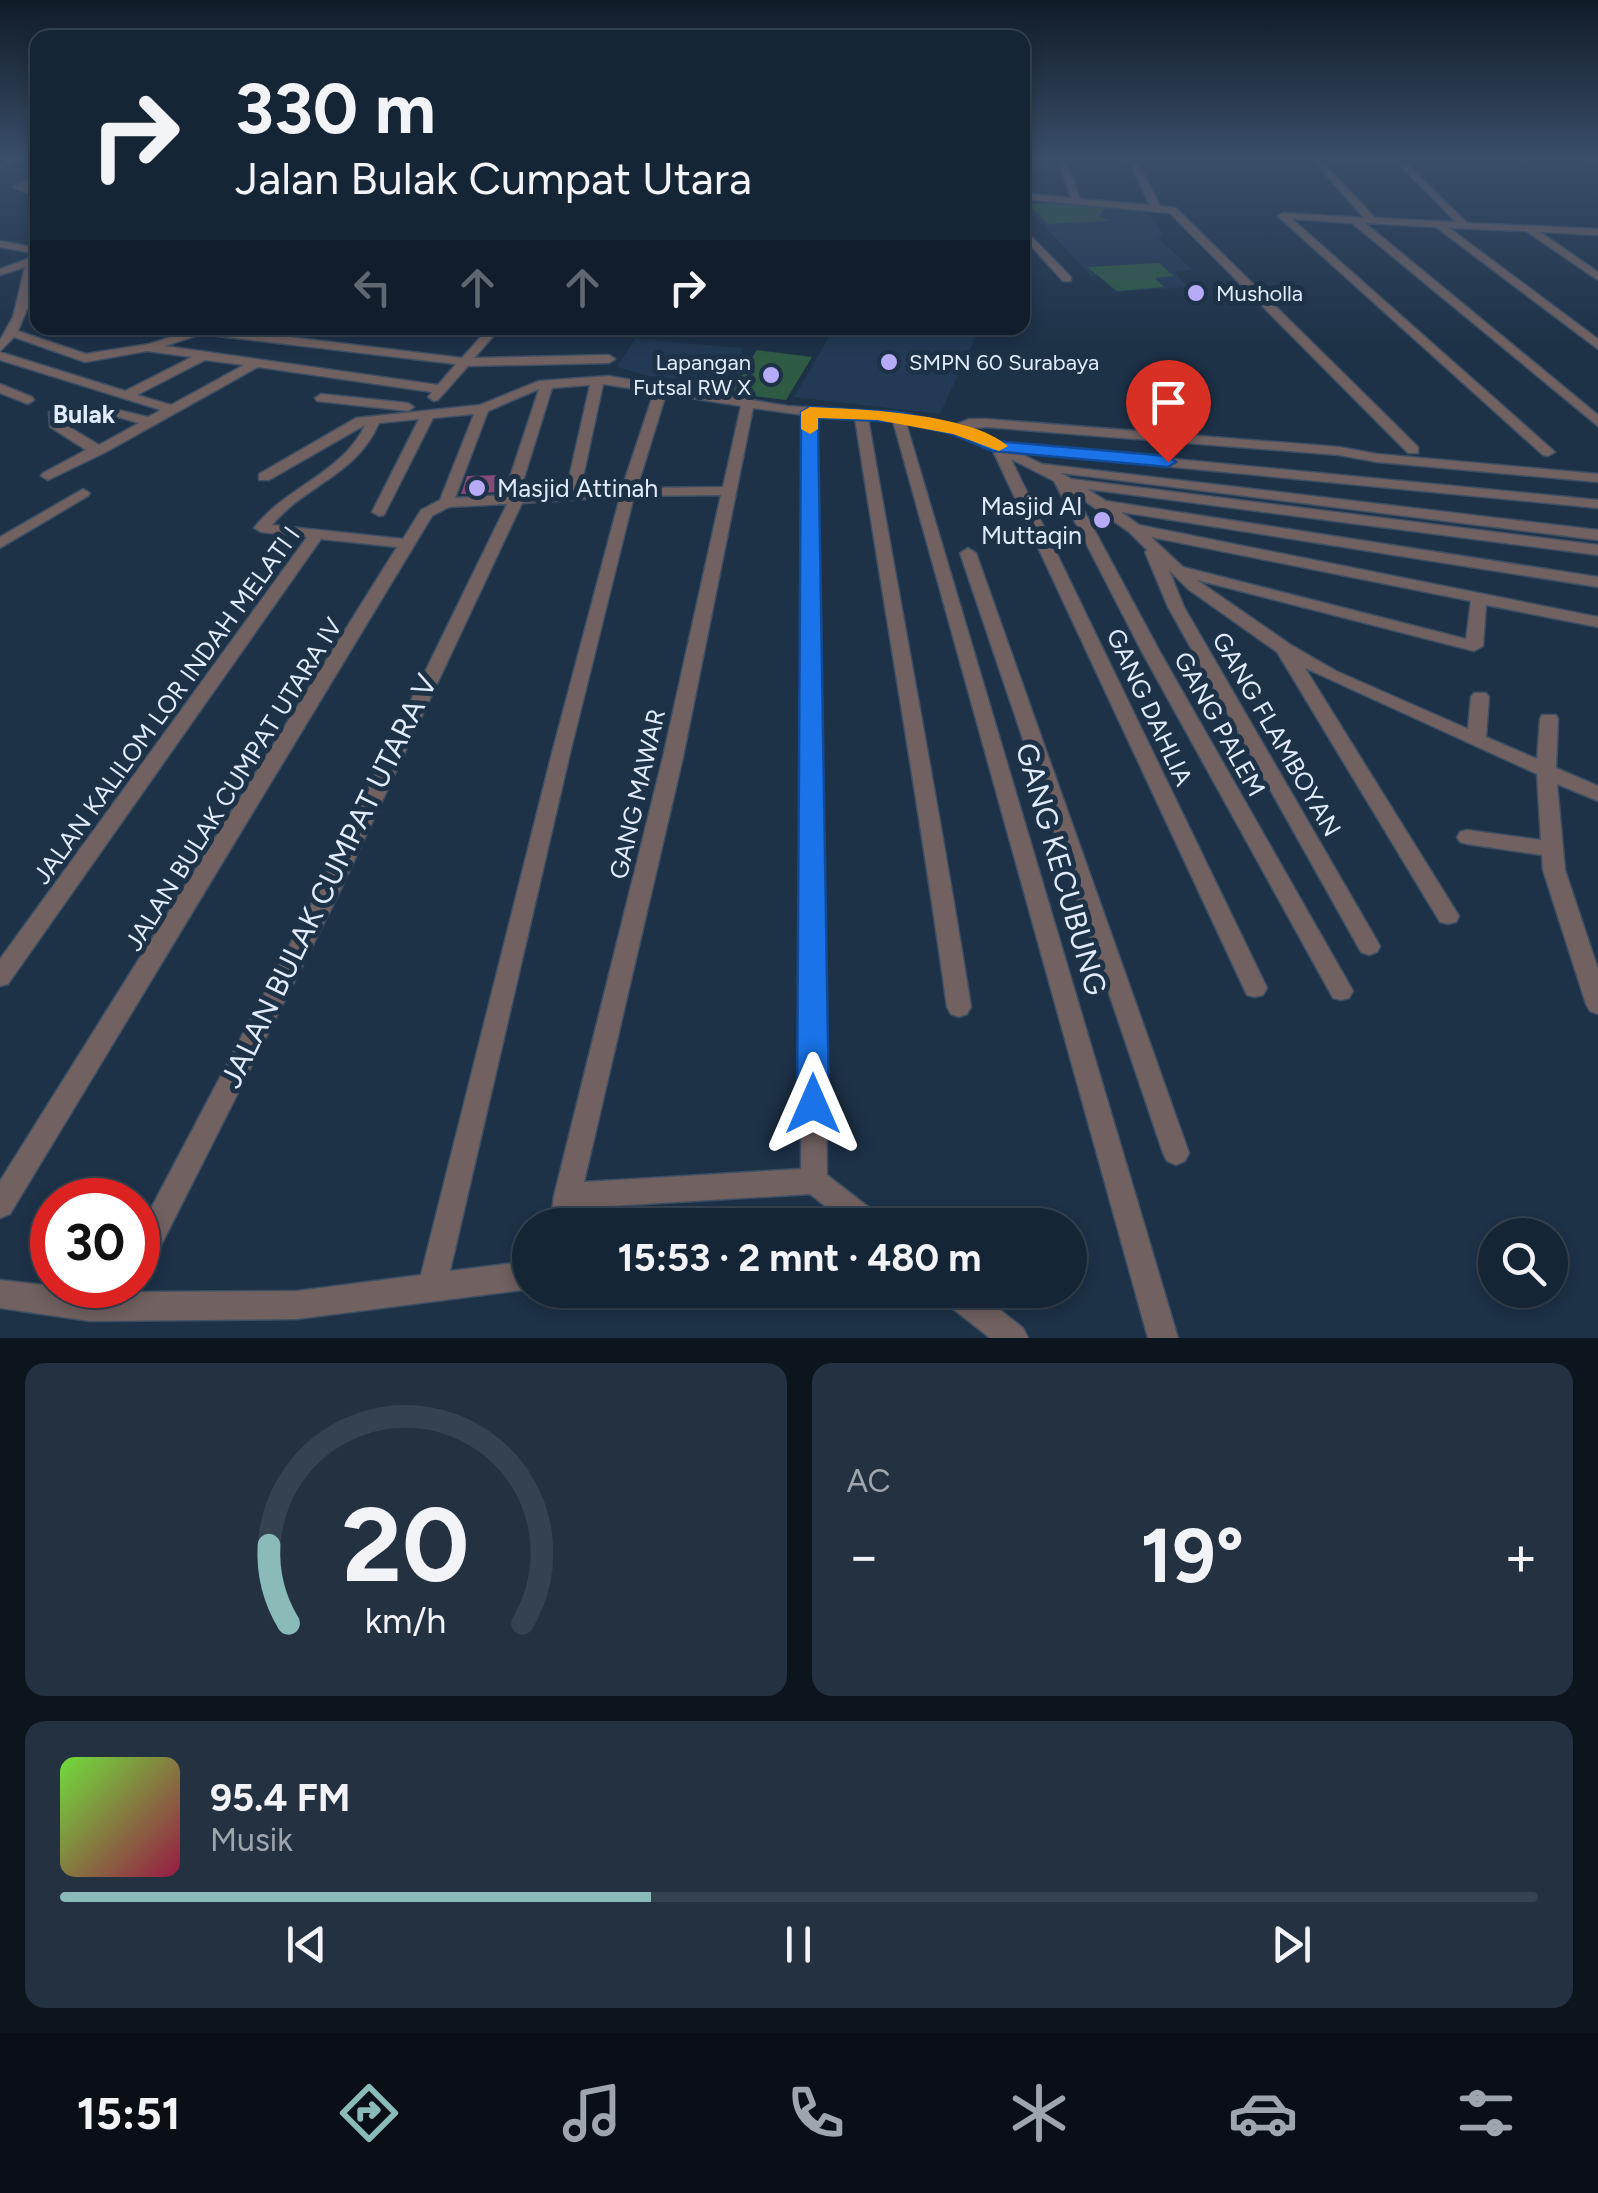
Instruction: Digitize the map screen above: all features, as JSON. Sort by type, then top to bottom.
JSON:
[{"type":"street","points":[[1181,219],[1413,450]]},
{"type":"street","points":[[1288,219],[1548,452]]},
{"type":"street","points":[[1346,219],[1598,232]]},
{"type":"street","points":[[1459,219],[1465,226]]},
{"type":"street","points":[[1356,220],[1598,422]]},
{"type":"street","points":[[1438,224],[1598,345]]},
{"type":"street","points":[[1528,229],[1598,277]]},
{"type":"street","points":[[1030,239],[1067,279]]},
{"type":"street","points":[[0,244],[30,255]]},
{"type":"street","points":[[1,270],[30,259]]},
{"type":"street","points":[[0,347],[14,331],[30,283]]},
{"type":"street","points":[[14,331],[30,327]]},
{"type":"street","points":[[14,331],[87,358],[129,347],[147,347],[440,388]]},
{"type":"street","points":[[147,347],[186,335]]},
{"type":"street","points":[[252,335],[466,362],[609,359]]},
{"type":"street","points":[[380,512],[425,412],[440,388],[488,335]]},
{"type":"street","points":[[572,494],[602,380],[622,335]]},
{"type":"street","points":[[0,356],[173,410]]},
{"type":"street","points":[[124,396],[201,356]]},
{"type":"street","points":[[48,476],[254,364]]},
{"type":"street","points":[[264,478],[361,422],[425,412],[482,409],[500,404],[529,387],[602,380],[662,386],[810,412],[898,417],[957,430],[1063,480],[1101,504],[1240,621],[1284,649],[1330,675],[1598,794]]},
{"type":"street","name":"JALAN BULAK CUMPAT UTARA V","points":[[160,1218],[326,897],[513,500],[547,385]]},
{"type":"street","points":[[432,1288],[628,492],[662,386]]},
{"type":"street","points":[[0,388],[28,400]]},
{"type":"street","points":[[321,398],[425,412]]},
{"type":"street","name":"GANG MAWAR","points":[[566,1208],[673,756],[748,402]]},
{"type":"street","points":[[482,409],[446,503],[572,494],[728,492]]},
{"type":"street","points":[[106,410],[150,422]]},
{"type":"street","points":[[810,412],[814,1181]]},
{"type":"street","points":[[861,414],[912,726],[929,804],[959,1006]]},
{"type":"street","points":[[54,415],[56,424],[98,449]]},
{"type":"street","name":"GANG KECUBUNG","points":[[898,417],[1163,1338]]},
{"type":"street","points":[[318,534],[266,531],[260,526],[347,464],[374,419]]},
{"type":"street","points":[[957,430],[975,423],[1077,430],[1339,451],[1377,458],[1598,478]]},
{"type":"street","points":[[1002,450],[1310,486]]},
{"type":"street","points":[[1002,450],[1598,504]]},
{"type":"street","name":"GANG DAHLIA","points":[[1002,450],[1255,988]]},
{"type":"street","points":[[1035,466],[1598,535]]},
{"type":"street","points":[[1063,480],[1598,550]]},
{"type":"street","name":"GANG PALEM","points":[[1063,480],[1152,652],[1341,991]]},
{"type":"street","points":[[0,543],[84,494]]},
{"type":"street","name":"JALAN BULAK CUMPAT UTARA IV","points":[[0,1205],[426,514],[446,503]]},
{"type":"street","points":[[1101,504],[1598,582]]},
{"type":"street","points":[[1134,528],[1598,622]]},
{"type":"street","name":"JALAN KALILOM LOR INDAH MELATI I","points":[[0,977],[318,534],[409,544]]},
{"type":"street","name":"GANG FLAMBOYAN","points":[[1150,544],[1176,607],[1370,946]]},
{"type":"street","points":[[968,554],[1176,1154]]},
{"type":"street","points":[[1179,571],[1474,646],[1479,598]]},
{"type":"street","points":[[1284,649],[1448,916]]},
{"type":"street","points":[[1476,740],[1480,697]]},
{"type":"street","points":[[1549,719],[1546,770],[1554,870],[1598,1004]]},
{"type":"street","points":[[1467,837],[1552,849]]},
{"type":"street","points":[[567,1196],[814,1181],[848,1208]]},
{"type":"street","points":[[160,1297],[297,1305],[512,1277]]},
{"type":"street","points":[[0,1294],[30,1298]]},
{"type":"street","points":[[975,1308],[1014,1338]]},
{"type":"shaded area","points":[[1038,219],[1152,219],[1163,234],[1158,238],[1193,270],[1174,272],[1188,287],[1116,292],[1098,276],[1091,276]]},
{"type":"shaded area","name":"SMPN 60 Surabaya","points":[[830,335],[977,335],[940,414],[794,397]]},
{"type":"shaded area","points":[[635,339],[743,348],[724,383],[647,376],[617,367]]},
{"type":"green space","points":[[1043,219],[1109,221],[1048,224]]},
{"type":"green space","points":[[1159,263],[1174,276],[1155,278],[1164,287],[1117,291],[1087,267]]},
{"type":"green space","name":"Lapangan Futsal RW X","points":[[757,350],[812,357],[786,400],[728,393]]},
{"type":"building","points":[[502,475],[497,492],[461,494],[467,476]]},
{"type":"slow traffic","points":[[810,429],[810,412],[877,415],[957,430],[999,446]]},
{"type":"place","name":"Musholla","points":[[1196,293]]},
{"type":"place","name":"SMPN 60 Surabaya","points":[[889,362]]},
{"type":"place","name":"Lapangan Futsal RW X","points":[[771,375]]},
{"type":"place","name":"Masjid Attinah","points":[[477,488]]},
{"type":"place","name":"Masjid Al Muttaqin","points":[[1102,520]]},
{"type":"district","name":"Bulak","points":[[84,414]]},
{"type":"route","points":[[813,1104],[810,412],[898,417],[957,430],[992,446],[1168,462]]}]
